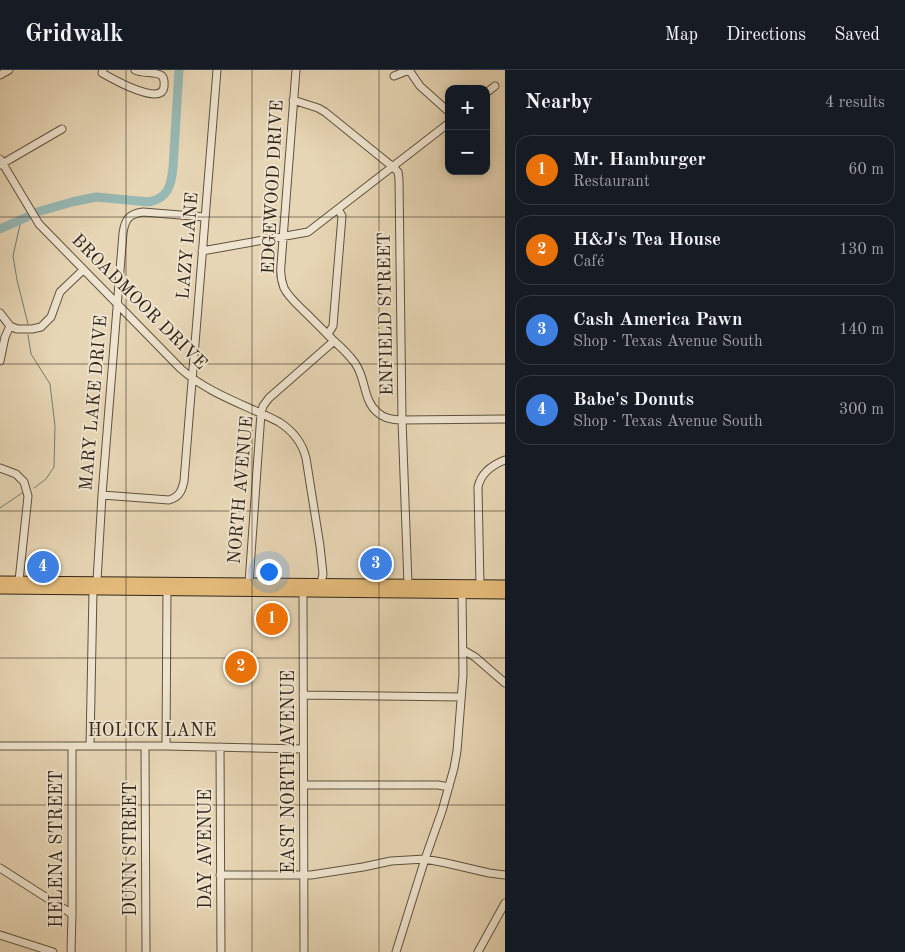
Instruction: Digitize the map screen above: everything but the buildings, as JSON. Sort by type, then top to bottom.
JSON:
[{"type":"main road","points":[[0,581],[167,590],[502,592]]},
{"type":"main road","points":[[0,589],[155,582],[505,585]]},
{"type":"street","points":[[0,75],[9,70]]},
{"type":"street","points":[[103,70],[102,73],[140,92],[162,93],[164,79],[162,76],[135,70]]},
{"type":"street","name":"LAZY LANE","points":[[102,495],[169,500],[178,496],[184,481],[217,70]]},
{"type":"street","name":"EDGEWOOD DRIVE","points":[[296,70],[280,273],[284,288],[294,302],[349,355],[361,375],[368,398],[377,412],[385,418],[394,420],[505,419]]},
{"type":"street","points":[[394,76],[409,70],[420,86],[445,108]]},
{"type":"street","points":[[490,90],[496,86]]},
{"type":"street","points":[[293,100],[325,112],[393,167]]},
{"type":"street","points":[[202,251],[308,232],[445,126]]},
{"type":"street","points":[[1,163],[62,129]]},
{"type":"street","name":"BROADMOOR DRIVE","points":[[1,163],[39,224],[192,378],[211,390],[261,413],[288,428],[298,438],[305,452],[320,546],[323,574],[321,583]]},
{"type":"street","name":"ENFIELD STREET","points":[[393,167],[398,172],[399,179],[402,420],[408,584]]},
{"type":"street","points":[[328,334],[333,326],[342,216],[338,209]]},
{"type":"street","name":"MARY LAKE DRIVE","points":[[90,746],[95,586],[123,233],[129,217],[135,213],[205,217]]},
{"type":"street","points":[[0,313],[10,326],[17,329],[24,330],[41,327],[51,317],[60,292],[83,270]]},
{"type":"street","points":[[0,361],[5,337],[10,326]]},
{"type":"street","name":"NORTH AVENUE","points":[[249,583],[263,406],[269,398],[334,341]]},
{"type":"street","points":[[480,585],[479,481],[487,470],[504,459]]},
{"type":"street","points":[[0,468],[16,474],[24,482],[28,496],[18,581]]},
{"type":"street","points":[[303,592],[321,583]]},
{"type":"street","points":[[166,746],[167,590]]},
{"type":"street","name":"EAST NORTH AVENUE","points":[[303,592],[304,952]]},
{"type":"street","points":[[396,952],[449,787],[457,751],[462,675],[462,593]]},
{"type":"street","points":[[462,650],[475,657],[505,683]]},
{"type":"street","points":[[303,695],[461,697]]},
{"type":"street","name":"HOLICK LANE","points":[[0,746],[166,746],[303,749]]},
{"type":"street","name":"HELENA STREET","points":[[71,952],[72,746]]},
{"type":"street","name":"DUNN STREET","points":[[145,746],[146,952]]},
{"type":"street","name":"DAY AVENUE","points":[[220,747],[221,952]]},
{"type":"street","points":[[304,785],[438,785],[449,787]]},
{"type":"street","points":[[220,875],[305,875],[391,861],[425,859],[505,875]]},
{"type":"street","points":[[0,868],[72,914]]},
{"type":"street","points":[[478,952],[505,903]]},
{"type":"street","points":[[0,935],[53,952]]},
{"type":"street","points":[[25,943],[25,952]]},
{"type":"waterway","points":[[37,212],[96,197],[149,202],[160,198],[170,186],[173,168],[179,70]]},
{"type":"waterway","points":[[0,229],[27,217]]},
{"type":"waterway","points":[[21,220],[13,256],[28,324]]},
{"type":"waterway","points":[[28,335],[31,354],[50,384],[55,426],[54,467],[46,479],[34,488]]},
{"type":"waterway","points":[[0,508],[22,493]]},
{"type":"place","name":"Cash America Pawn","points":[[376,564]]},
{"type":"place","name":"Babe's Donuts","points":[[43,567]]},
{"type":"place","name":"Mr. Hamburger","points":[[272,619]]},
{"type":"place","name":"H&J's Tea House","points":[[241,667]]}]
